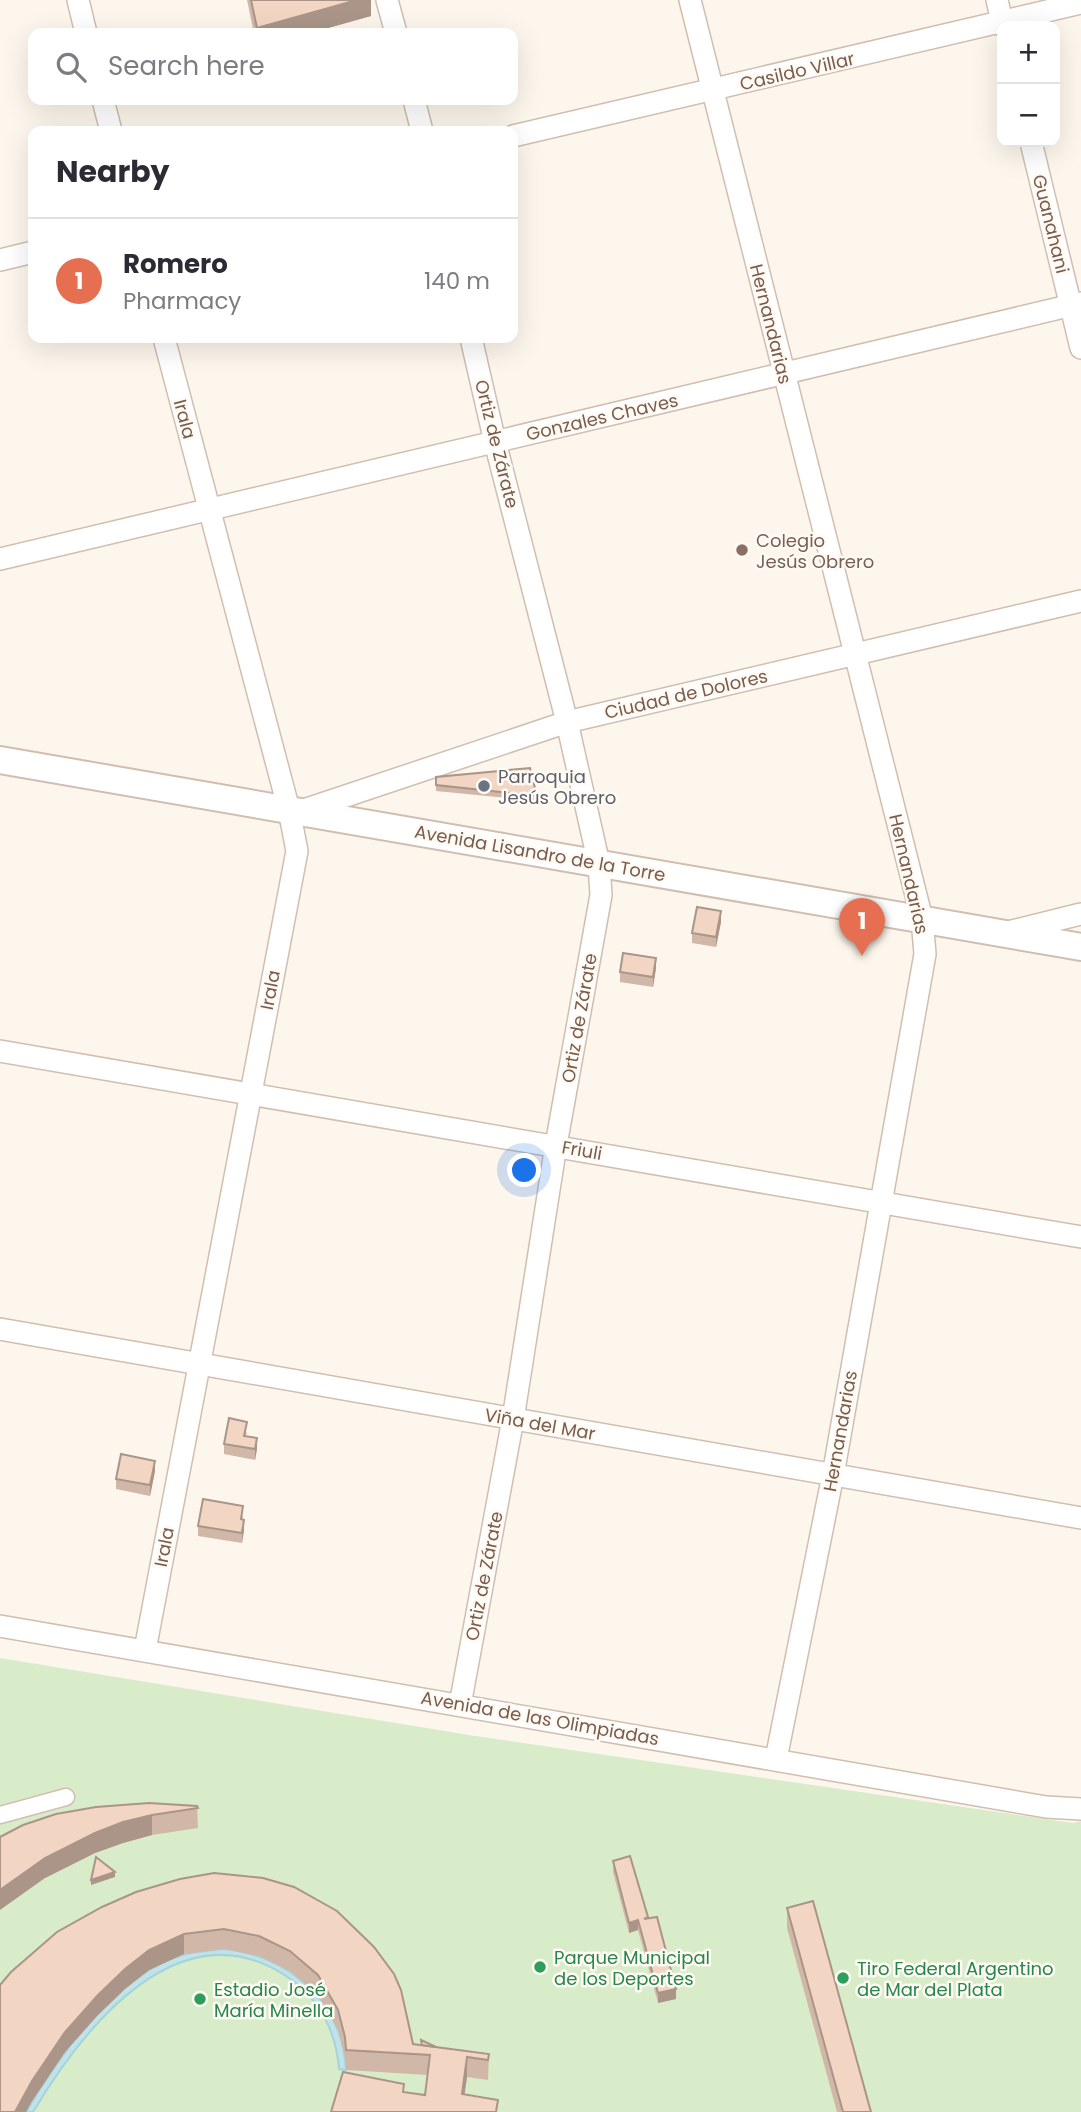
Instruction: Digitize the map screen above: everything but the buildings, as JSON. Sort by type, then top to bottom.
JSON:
[{"type":"street","points":[[78,0],[85,28]]},
{"type":"street","points":[[387,0],[395,28]]},
{"type":"street","name":"Hernandarias","points":[[690,0],[922,919],[925,954],[833,1475],[776,1759]]},
{"type":"street","points":[[997,0],[1001,21]]},
{"type":"street","name":"Casildo Villar","points":[[1013,21],[1081,3]]},
{"type":"street","name":"Casildo Villar","points":[[518,135],[997,25]]},
{"type":"street","points":[[104,105],[110,126]]},
{"type":"street","points":[[415,105],[421,126]]},
{"type":"street","name":"Guanahani","points":[[1032,147],[1076,305],[1081,348]]},
{"type":"street","points":[[0,260],[28,253]]},
{"type":"street","name":"Gonzales Chaves","points":[[0,559],[1076,305]]},
{"type":"street","name":"Irala","points":[[145,1650],[297,851],[293,811],[208,510],[165,343]]},
{"type":"street","name":"Ortiz de Zárate","points":[[460,1704],[513,1419],[556,1145],[601,895],[599,864],[567,722],[472,343]]},
{"type":"street","name":"Ciudad de Dolores","points":[[293,811],[567,722],[1081,601]]},
{"type":"street","name":"Avenida Lisandro de la Torre","points":[[0,760],[1081,947]]},
{"type":"street","points":[[1004,934],[1081,914]]},
{"type":"street","name":"Friuli","points":[[0,1051],[880,1200],[1081,1237]]},
{"type":"street","name":"Viña del Mar","points":[[0,1329],[1081,1518]]},
{"type":"street","name":"Avenida de las Olimpiadas","points":[[0,1626],[1045,1807],[1081,1809]]},
{"type":"street","points":[[0,1815],[66,1797]]},
{"type":"green space","name":"Parque Municipal de los Deportes","points":[[0,1658],[469,1735],[1073,1823],[1081,1821],[1081,2112],[0,2112]]},
{"type":"water","points":[[224,1949],[270,1961],[308,1986],[335,2023],[343,2046],[346,2070],[339,2069],[334,2041],[324,2016],[298,1984],[246,1958],[208,1956],[171,1966],[137,1987],[106,2014],[78,2046],[33,2112],[26,2112],[70,2046],[107,2004],[127,1986],[148,1970],[171,1959],[190,1953]]},
{"type":"place","name":"Colegio Jesús Obrero","points":[[742,550]]},
{"type":"place","name":"Parroquia Jesús Obrero","points":[[484,786]]},
{"type":"place","name":"Romero","points":[[862,956]]},
{"type":"place","name":"Parque Municipal de los Deportes","points":[[540,1967]]},
{"type":"place","name":"Tiro Federal Argentino de Mar del Plata","points":[[843,1978]]},
{"type":"place","name":"Estadio José María Minella","points":[[200,1999]]}]
